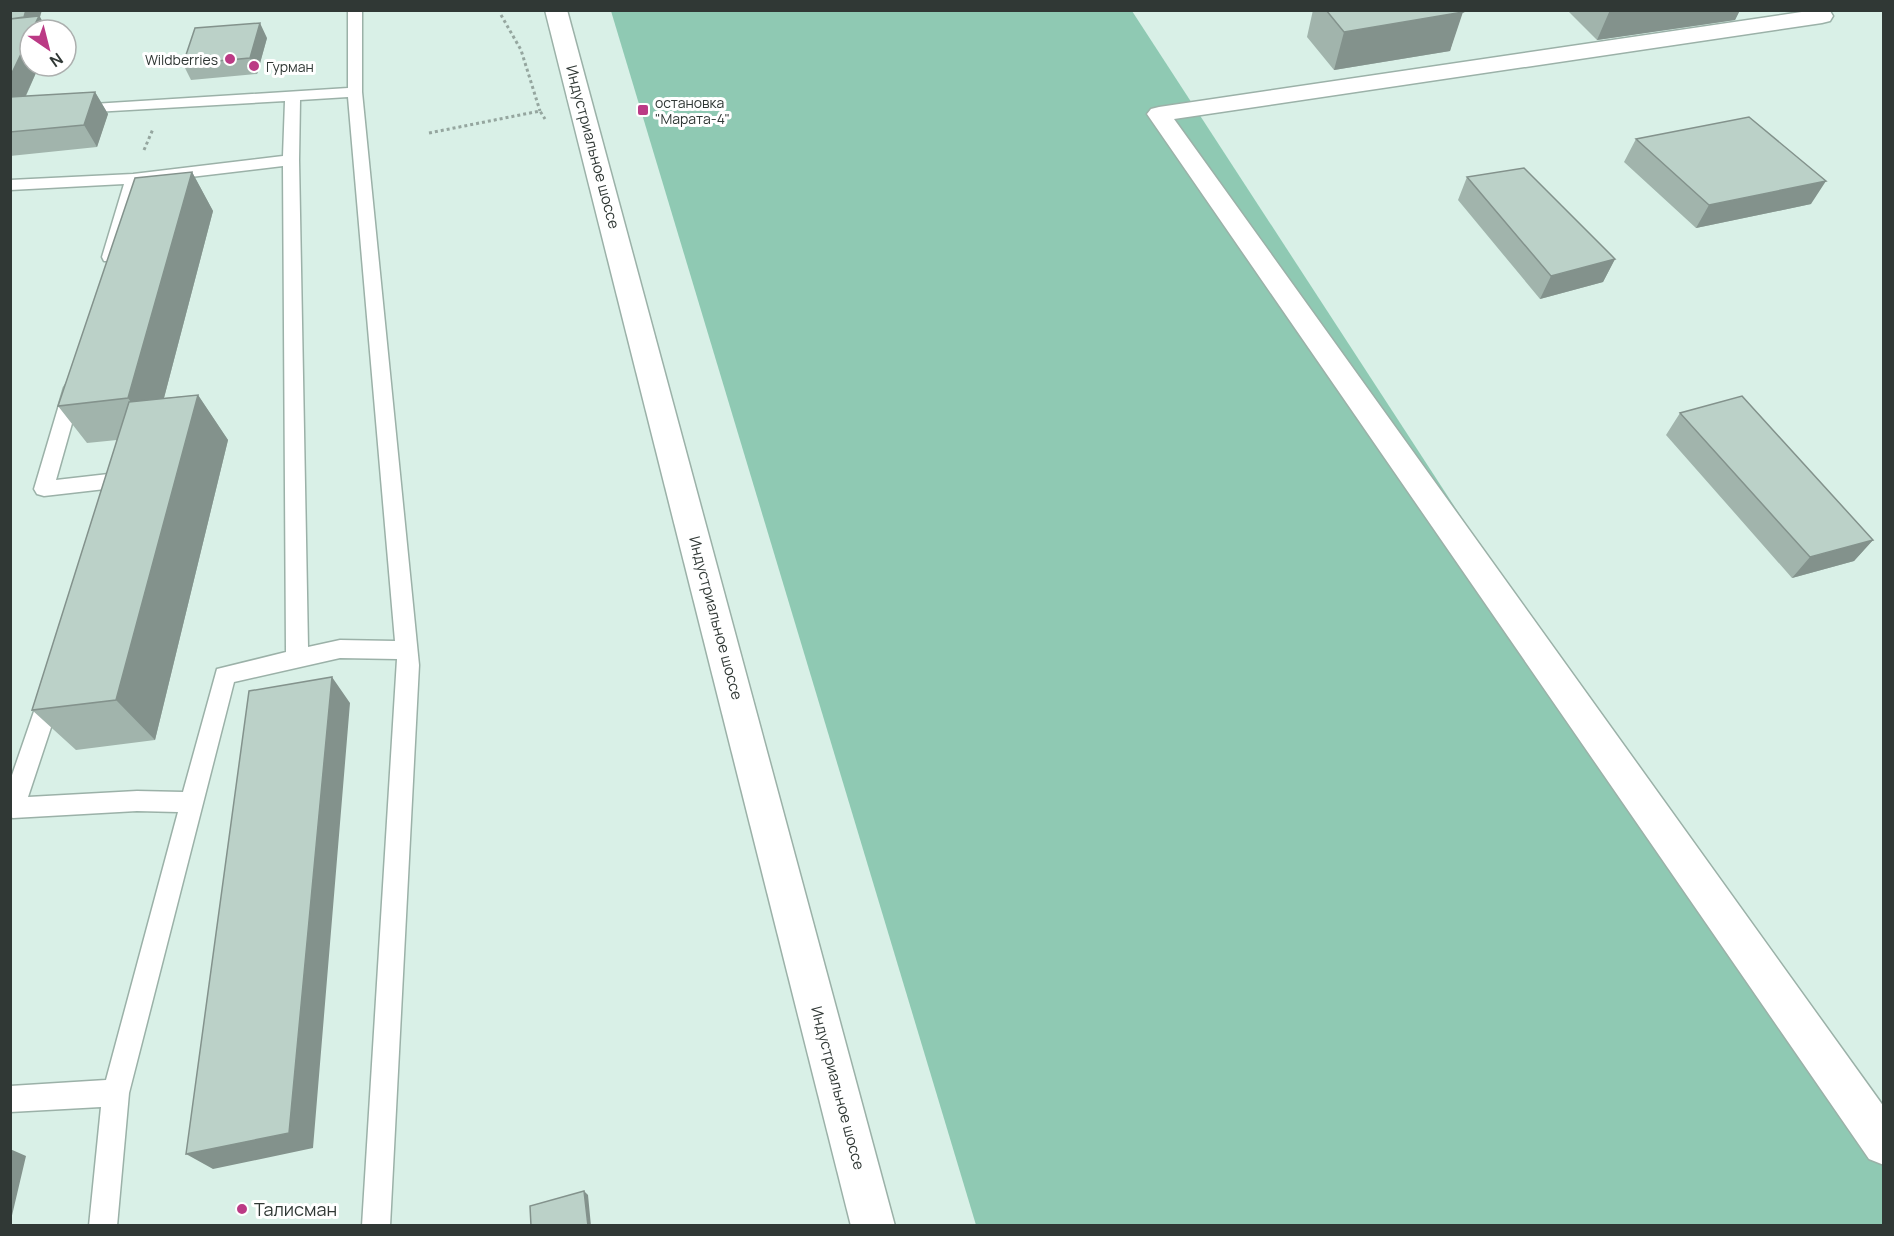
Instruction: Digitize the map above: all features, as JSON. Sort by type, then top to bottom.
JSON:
[{"type":"street","name":"Индустриальное шоссе","points":[[556,10],[873,1226]]},
{"type":"street","points":[[1822,16],[1159,114],[1884,1144]]},
{"type":"lane","points":[[355,10],[355,92],[408,665],[376,1226]]},
{"type":"lane","points":[[58,111],[355,92]]},
{"type":"lane","points":[[293,96],[291,160],[297,659]]},
{"type":"lane","points":[[10,185],[132,179],[291,160]]},
{"type":"lane","points":[[106,270],[132,179]]},
{"type":"lane","points":[[77,374],[45,489],[126,479],[116,498]]},
{"type":"lane","points":[[103,1226],[116,1093],[225,675],[340,649],[407,650]]},
{"type":"lane","points":[[57,675],[13,808],[137,801],[191,802]]},
{"type":"lane","points":[[10,1099],[116,1093]]},
{"type":"path","points":[[501,15],[521,50],[540,111],[545,119]]},
{"type":"path","points":[[132,179],[164,104]]},
{"type":"path","points":[[429,133],[540,111]]},
{"type":"green space","points":[[611,11],[1132,11],[1883,1165],[1883,1225],[976,1225]]},
{"type":"building","points":[[10,10],[26,10],[24,17],[10,19]]},
{"type":"building","points":[[1326,10],[1461,10],[1463,12],[1344,32]]},
{"type":"building","points":[[18,18],[18,60],[10,77],[10,19]]},
{"type":"building","points":[[260,23],[250,58],[183,64],[195,28]]},
{"type":"building","points":[[95,92],[84,125],[10,132],[10,97]]},
{"type":"building","points":[[1749,117],[1826,181],[1709,205],[1636,139]]},
{"type":"building","points":[[1524,168],[1615,259],[1551,276],[1467,177]]},
{"type":"building","points":[[192,172],[128,398],[58,406],[135,178]]},
{"type":"building","points":[[198,395],[116,700],[32,710],[129,402]]},
{"type":"building","points":[[1742,396],[1873,540],[1810,557],[1680,413]]},
{"type":"building","points":[[332,677],[289,1133],[186,1154],[249,691]]},
{"type":"building","points":[[584,1191],[588,1226],[531,1226],[530,1206]]},
{"type":"place","name":"Wildberries","points":[[230,59]]},
{"type":"place","name":"Гурман","points":[[254,66]]},
{"type":"place","name":"остановка \"Марата-4\"","points":[[643,110]]},
{"type":"place","name":"Талисман","points":[[242,1209]]}]
